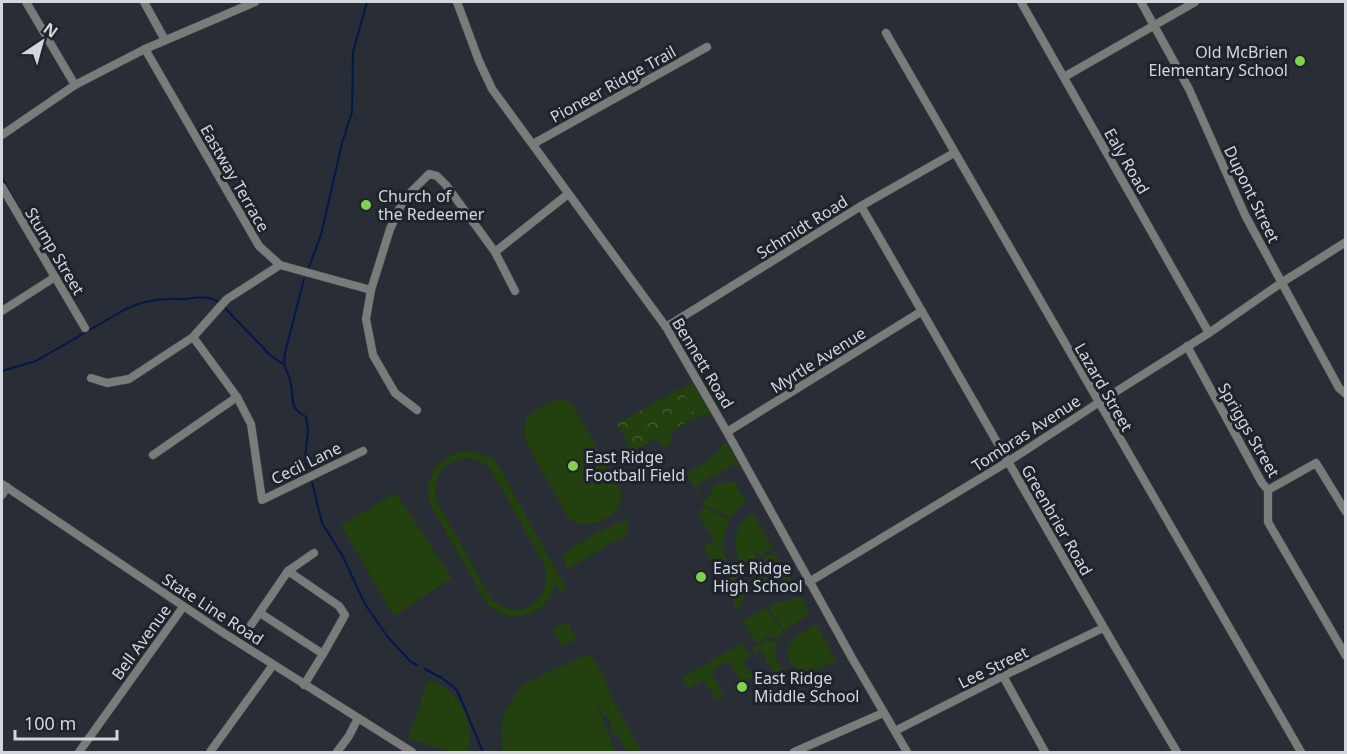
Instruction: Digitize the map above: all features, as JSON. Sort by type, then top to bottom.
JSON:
[{"type":"street","points":[[26,2],[75,85]]},
{"type":"street","points":[[144,2],[165,40]]},
{"type":"street","points":[[2,135],[75,85],[145,49],[255,2]]},
{"type":"street","name":"Bennett Road","points":[[457,2],[492,89],[666,327],[907,753]]},
{"type":"street","name":"Ealy Road","points":[[1021,2],[1209,333]]},
{"type":"street","name":"Dupont Street","points":[[1142,2],[1189,89],[1245,215],[1339,388],[1346,394]]},
{"type":"street","points":[[1064,77],[1195,2]]},
{"type":"street","name":"Lazard Street","points":[[885,33],[1300,753]]},
{"type":"street","name":"Pioneer Ridge Trail","points":[[533,144],[707,47]]},
{"type":"street","name":"Eastway Terrace","points":[[145,49],[259,246],[280,265],[371,290]]},
{"type":"street","name":"Schmidt Road","points":[[666,327],[861,206],[954,153]]},
{"type":"street","points":[[417,410],[395,393],[373,355],[366,319],[371,290],[390,229],[404,199],[429,174],[437,176],[446,185],[495,252],[515,291]]},
{"type":"street","name":"Stump Street","points":[[2,187],[85,328]]},
{"type":"street","points":[[495,252],[568,194]]},
{"type":"street","name":"Greenbrier Road","points":[[861,206],[1177,753]]},
{"type":"street","name":"Tombras Avenue","points":[[809,582],[1009,462],[1346,242]]},
{"type":"street","points":[[91,378],[107,383],[129,379],[193,337],[227,299],[280,265]]},
{"type":"street","points":[[2,310],[55,277]]},
{"type":"street","name":"Myrtle Avenue","points":[[727,432],[922,311]]},
{"type":"street","points":[[153,455],[237,397],[193,337]]},
{"type":"street","name":"Spriggs Street","points":[[1186,346],[1268,490],[1268,522],[1346,656]]},
{"type":"street","name":"Cecil Lane","points":[[237,397],[251,424],[262,500],[363,451]]},
{"type":"street","points":[[1268,490],[1316,463],[1346,513]]},
{"type":"street","points":[[2,495],[4,486]]},
{"type":"street","name":"State Line Road","points":[[4,486],[183,607],[412,753]]},
{"type":"street","points":[[249,628],[288,572],[314,554]]},
{"type":"street","points":[[288,572],[339,606],[345,615],[304,685]]},
{"type":"street","name":"Bell Avenue","points":[[79,753],[183,607]]},
{"type":"street","points":[[260,613],[323,654]]},
{"type":"street","name":"Lee Street","points":[[895,731],[1103,628]]},
{"type":"street","points":[[210,753],[273,665]]},
{"type":"street","points":[[1003,676],[1045,753]]},
{"type":"street","points":[[794,753],[884,713]]},
{"type":"street","points":[[337,753],[358,718]]},
{"type":"green space","points":[[692,382],[712,416],[708,418],[704,414],[671,433],[671,444],[663,446],[655,440],[697,416],[681,390]]},
{"type":"green space","points":[[680,388],[696,416],[632,452],[617,424]]},
{"type":"green space","name":"East Ridge Football Field","points":[[557,400],[573,405],[620,489],[621,496],[616,510],[608,517],[591,524],[576,522],[566,514],[526,442],[524,426],[526,419],[535,410]]},
{"type":"green space","points":[[723,443],[726,443],[739,464],[736,468],[733,465],[696,486],[700,493],[699,496],[686,473],[717,454]]},
{"type":"green space","points":[[472,451],[494,458],[566,588],[560,592],[555,583],[551,595],[537,611],[527,615],[507,615],[487,604],[429,502],[428,491],[432,473],[444,459],[461,452]],"holes":[[[469,458],[484,463],[492,471],[544,565],[545,589],[533,605],[523,609],[513,610],[502,607],[492,600],[436,500],[438,477],[447,466],[460,459]]]},
{"type":"green space","points":[[734,481],[746,502],[731,518],[702,502],[712,494],[714,485]]},
{"type":"green space","points":[[396,493],[452,578],[394,616],[341,525]]},
{"type":"green space","points":[[705,507],[730,520],[723,537],[724,549],[710,543],[714,540],[697,513]]},
{"type":"green space","points":[[752,514],[773,549],[759,556],[756,552],[754,553],[756,558],[741,565],[736,552],[736,537],[741,524]]},
{"type":"green space","points":[[626,519],[627,534],[569,568],[567,567],[563,556],[568,551]]},
{"type":"green space","points":[[709,543],[723,550],[730,570],[719,576],[703,546]]},
{"type":"green space","points":[[775,552],[793,585],[791,588],[776,591],[764,588],[753,581],[744,569],[758,561],[761,565],[760,560]]},
{"type":"green space","points":[[734,576],[747,592],[738,611],[723,582]]},
{"type":"green space","points":[[799,597],[810,613],[784,631],[768,607]]},
{"type":"green space","points":[[766,608],[783,632],[778,638],[767,637],[756,643],[743,621]]},
{"type":"green space","points":[[568,622],[576,640],[561,646],[553,629]]},
{"type":"green space","points":[[814,625],[817,626],[836,660],[816,670],[803,670],[790,661],[788,650],[796,637]]},
{"type":"green space","points":[[767,640],[777,642],[776,654],[779,664],[796,681],[777,680],[761,650],[755,653],[752,649]]},
{"type":"green space","points":[[742,643],[750,656],[742,661],[753,677],[747,682],[746,678],[741,681],[729,661],[711,672],[724,695],[716,700],[704,680],[688,689],[682,678]]},
{"type":"green space","points":[[586,655],[593,658],[599,667],[615,704],[642,752],[629,752],[623,747],[617,733],[612,736],[610,732],[613,730],[607,715],[603,717],[585,677],[615,750],[613,752],[502,752],[503,713],[522,685]]},
{"type":"green space","points":[[428,681],[449,691],[463,708],[469,729],[468,752],[451,752],[408,739]]},
{"type":"waterway","points":[[309,267],[321,235],[342,143],[352,112],[353,52],[367,2]]},
{"type":"waterway","points":[[2,178],[26,221]]},
{"type":"waterway","points":[[304,279],[284,363],[295,407],[306,417],[308,430],[305,459],[308,468]]},
{"type":"waterway","points":[[2,371],[36,361],[140,303],[201,297],[217,301]]},
{"type":"waterway","points":[[225,308],[270,355],[283,364]]},
{"type":"waterway","points":[[312,482],[322,523],[342,555],[365,604],[387,636],[411,662],[417,665]]},
{"type":"waterway","points":[[425,669],[442,678],[457,690],[483,752]]},
{"type":"place","name":"Old McBrien Elementary School","points":[[1300,61]]},
{"type":"place","name":"Church of the Redeemer","points":[[366,205]]},
{"type":"place","name":"East Ridge Football Field","points":[[573,466]]},
{"type":"place","name":"East Ridge High School","points":[[701,577]]},
{"type":"place","name":"East Ridge Middle School","points":[[742,687]]}]
